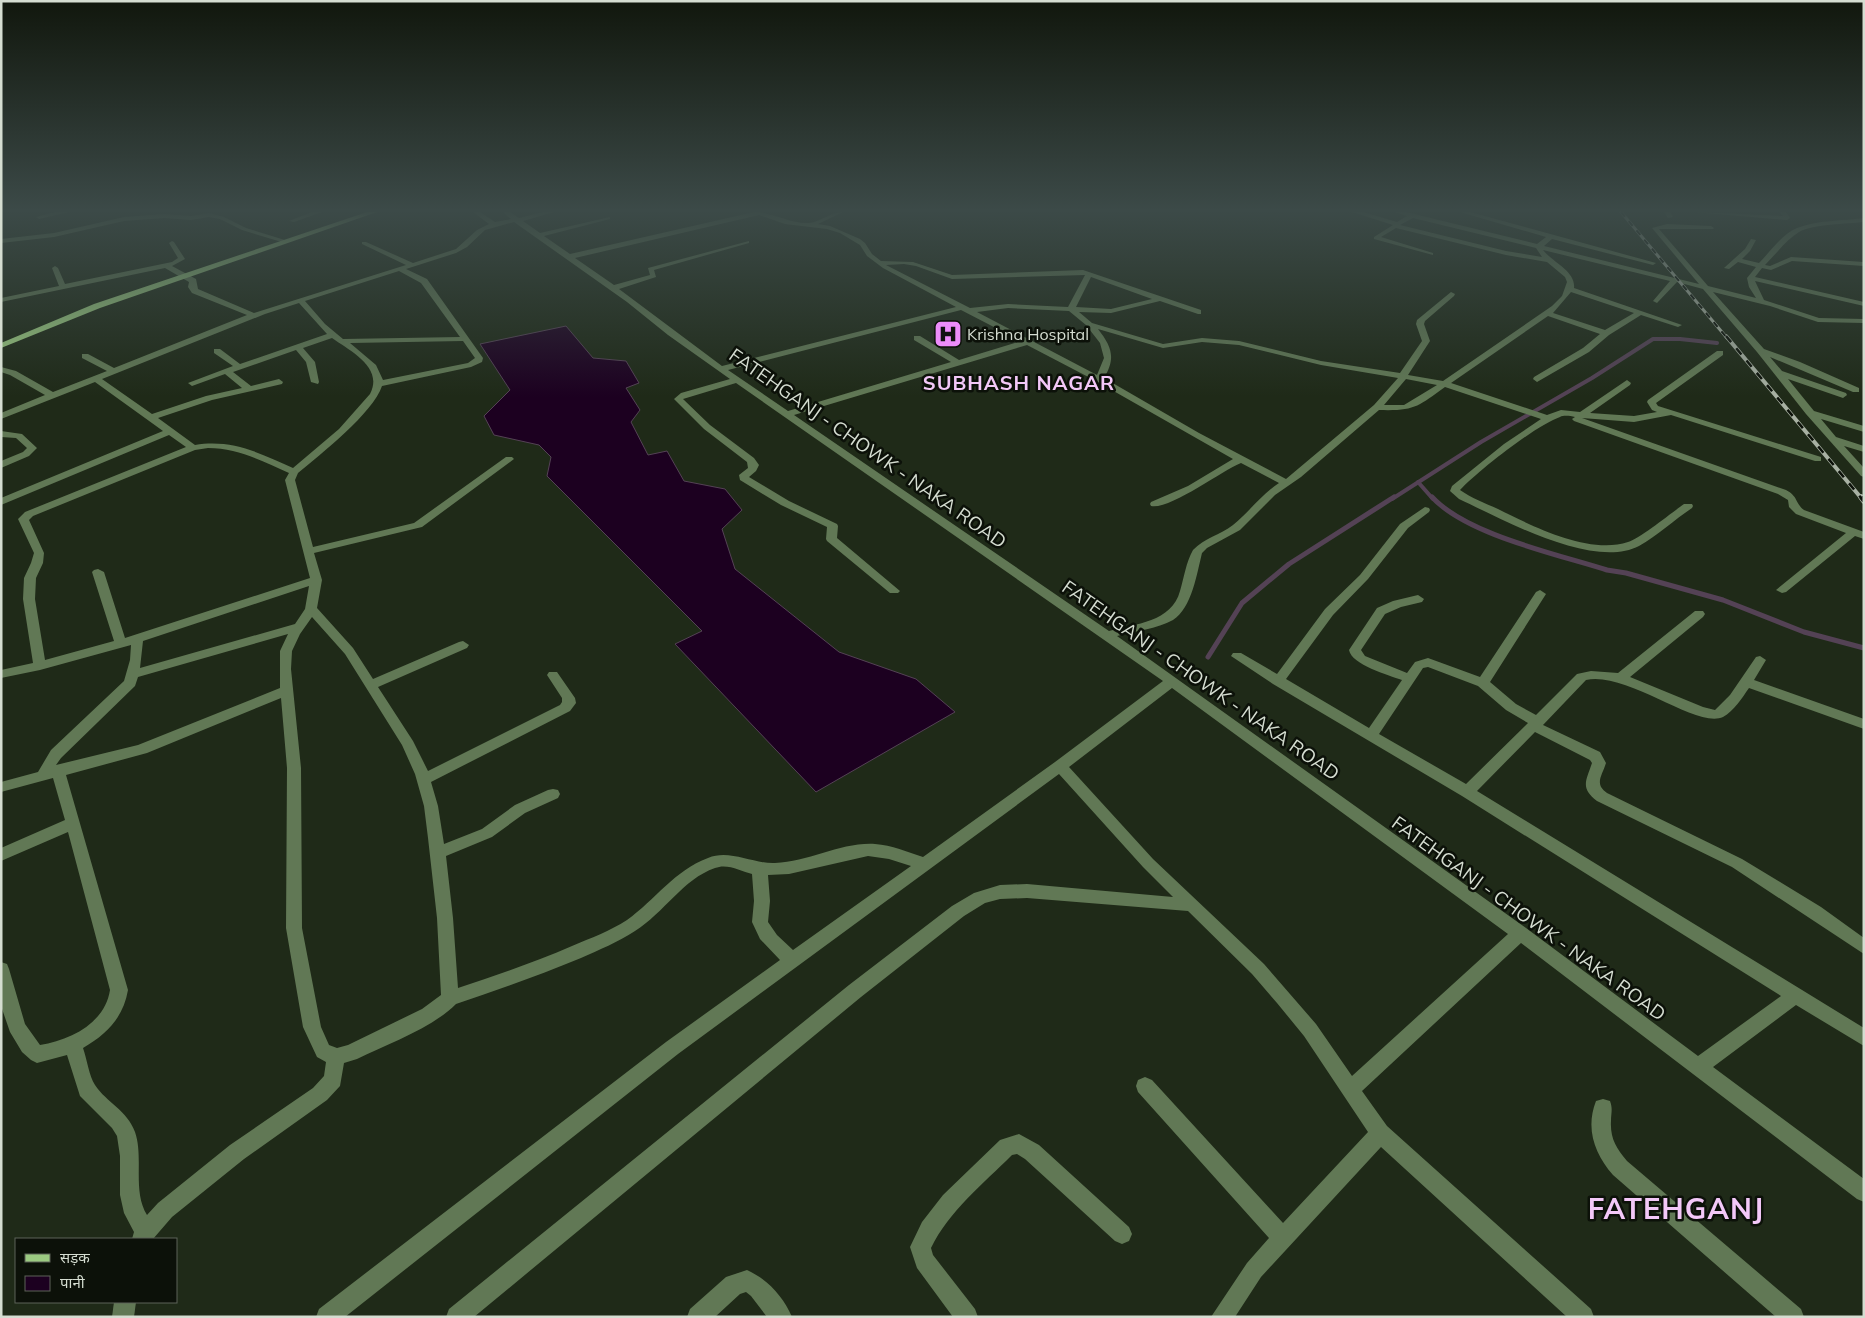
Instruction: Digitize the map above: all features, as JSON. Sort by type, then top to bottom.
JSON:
[{"type":"main road","points":[[1,346],[96,306],[195,274]]},
{"type":"main road","points":[[1,351],[74,320],[185,277]]},
{"type":"street","points":[[57,274],[63,288]]},
{"type":"street","points":[[1,300],[131,274]]},
{"type":"street","points":[[179,274],[193,281],[192,287],[195,291],[253,315]]},
{"type":"street","points":[[1,416],[253,315],[385,274]]},
{"type":"street","points":[[378,384],[476,363],[479,358],[421,279],[409,274]]},
{"type":"street","name":"FATEHGANJ - CHOWK - NAKA ROAD","points":[[592,274],[721,369],[789,414],[1172,681],[1520,933],[1864,1192]]},
{"type":"street","points":[[613,288],[654,276],[653,274]]},
{"type":"street","points":[[898,274],[964,310],[1100,380],[1286,483]]},
{"type":"street","points":[[938,274],[952,276],[1029,274]]},
{"type":"street","points":[[1071,309],[1089,274]]},
{"type":"street","points":[[1090,274],[1198,312]]},
{"type":"street","points":[[1377,407],[1405,408],[1415,404],[1548,314],[1571,290],[1570,278],[1565,274]]},
{"type":"street","points":[[1649,274],[1782,307],[1818,320],[1864,321]]},
{"type":"street","points":[[1693,274],[1761,351],[1809,412],[1864,474]]},
{"type":"street","points":[[1754,274],[1751,278],[1753,287],[1762,302]]},
{"type":"street","points":[[1751,278],[1864,304]]},
{"type":"street","points":[[1656,301],[1675,280]]},
{"type":"street","points":[[1571,290],[1678,325]]},
{"type":"street","points":[[1107,635],[1160,621],[1171,616],[1184,599],[1197,552],[1203,546],[1236,528],[1256,507],[1298,476],[1394,391],[1426,341],[1420,320],[1451,294]]},
{"type":"street","points":[[300,299],[315,317],[337,338],[367,361],[377,372],[378,384],[374,395],[342,431],[294,472],[290,480],[316,580],[311,609],[298,627],[286,651],[285,669],[294,768],[294,928],[312,1027],[323,1051],[336,1057],[350,1053],[428,1015],[441,1007],[450,998],[516,977],[607,939],[632,925],[656,907],[697,870],[713,862],[725,860],[760,870],[815,863],[855,852],[870,850],[900,855],[923,864]]},
{"type":"street","points":[[721,369],[803,347],[964,310],[1008,306],[1119,310],[1160,299]]},
{"type":"street","points":[[1071,309],[1092,325],[1164,346],[1202,340],[1232,342],[1321,363],[1445,384],[1549,419]]},
{"type":"street","points":[[1537,379],[1591,346],[1606,333],[1639,313]]},
{"type":"street","points":[[1548,314],[1606,333]]},
{"type":"street","points":[[1092,325],[1108,358],[1100,380]]},
{"type":"street","points":[[192,383],[297,347],[337,338],[466,340]]},
{"type":"street","points":[[917,338],[958,363]]},
{"type":"street","points":[[789,414],[1028,342]]},
{"type":"street","points":[[297,347],[310,360],[315,382]]},
{"type":"street","points":[[217,351],[238,366]]},
{"type":"street","points":[[1761,351],[1797,364],[1856,390]]},
{"type":"street","points":[[1720,353],[1651,402],[1655,408],[1818,459]]},
{"type":"street","points":[[85,356],[113,371]]},
{"type":"street","points":[[1,369],[13,373],[53,396]]},
{"type":"street","points":[[226,371],[248,388]]},
{"type":"street","points":[[1,377],[13,373]]},
{"type":"street","points":[[1779,373],[1843,394]]},
{"type":"street","points":[[97,379],[193,448]]},
{"type":"street","points":[[737,380],[678,399],[707,427],[751,460],[754,465],[753,469],[744,475],[744,478],[785,503],[833,526],[831,539],[894,590]]},
{"type":"street","points":[[150,418],[193,402],[279,382]]},
{"type":"street","points":[[1582,415],[1627,383]]},
{"type":"street","points":[[1665,412],[1643,419],[1561,414],[1549,419],[1476,472],[1456,488],[1455,491],[1463,497],[1561,540],[1604,550],[1624,548],[1634,544],[1688,506]]},
{"type":"street","points":[[1809,412],[1864,429]]},
{"type":"street","points":[[1561,414],[1782,492],[1791,496],[1794,500],[1794,508],[1800,512],[1858,534]]},
{"type":"street","points":[[1,502],[169,432]]},
{"type":"street","points":[[1,434],[19,434],[24,437],[32,448],[26,454],[1,465]]},
{"type":"street","points":[[1832,438],[1864,449]]},
{"type":"street","points":[[40,666],[29,599],[30,578],[37,563],[39,552],[23,519],[29,514],[193,448],[215,444],[242,448],[294,472]]},
{"type":"street","points":[[308,551],[418,525],[509,459]]},
{"type":"street","points":[[1156,504],[1203,482],[1221,467],[1241,459]]},
{"type":"street","points":[[1278,681],[1329,612],[1364,577],[1404,526],[1425,510]]},
{"type":"street","points":[[1782,590],[1858,534]]},
{"type":"street","points":[[98,572],[121,643]]},
{"type":"street","points":[[1,674],[40,666],[121,643],[316,580]]},
{"type":"street","points":[[1483,683],[1540,594]]},
{"type":"street","points":[[1410,679],[1361,659],[1356,655],[1355,650],[1380,611],[1418,599]]},
{"type":"street","points":[[311,609],[349,651],[408,744],[424,779],[431,806],[445,918],[450,998]]},
{"type":"street","points":[[1621,678],[1699,614]]},
{"type":"street","points":[[134,674],[298,627]]},
{"type":"street","points":[[1,969],[17,1028],[27,1046],[37,1054],[50,1053],[73,1044],[92,1033],[107,1020],[119,998],[119,990],[73,823],[51,772],[56,754],[99,712],[122,693],[130,683],[134,674],[137,638]]},
{"type":"street","points":[[370,685],[463,645]]},
{"type":"street","points":[[1237,656],[1467,792],[1864,1038]]},
{"type":"street","points":[[1467,792],[1582,677],[1592,675],[1621,678],[1698,710],[1718,714],[1725,709],[1746,682],[1760,660]]},
{"type":"street","points":[[1371,735],[1419,665],[1428,662],[1483,683],[1510,706],[1536,724],[1595,756],[1599,763],[1592,784],[1594,791],[1602,797],[1737,863],[1807,907],[1864,947]]},
{"type":"street","points":[[424,779],[565,708],[569,703],[568,698],[553,674]]},
{"type":"street","points":[[328,1317],[672,1048],[1060,766],[1172,681]]},
{"type":"street","points":[[1746,682],[1864,724]]},
{"type":"street","points":[[1,787],[142,749],[288,690]]},
{"type":"street","points":[[1060,766],[1148,863],[1258,969],[1284,997],[1310,1030],[1380,1132],[1583,1317]]},
{"type":"street","points":[[437,853],[487,833],[520,809],[553,794]]},
{"type":"street","points":[[1,855],[73,823]]},
{"type":"street","points":[[760,870],[758,888],[762,900],[759,916],[760,925],[767,935],[792,960]]},
{"type":"street","points":[[457,1317],[854,991],[958,912],[980,898],[1000,892],[1027,891],[1192,905]]},
{"type":"street","points":[[1350,1090],[1520,933]]},
{"type":"street","points":[[1699,1067],[1796,996]]},
{"type":"street","points":[[73,1044],[87,1090],[119,1121],[126,1134],[130,1156],[130,1194],[134,1213],[144,1235],[165,1210],[219,1166],[320,1094],[333,1080],[336,1057]]},
{"type":"street","points":[[1145,1086],[1283,1238]]},
{"type":"street","points":[[1603,1108],[1600,1126],[1602,1141],[1608,1155],[1620,1168],[1793,1317]]},
{"type":"street","points":[[1222,1317],[1254,1270],[1380,1132]]},
{"type":"street","points":[[967,1317],[924,1261],[920,1247],[929,1229],[950,1202],[1007,1147],[1019,1144],[1032,1152],[1122,1234]]},
{"type":"street","points":[[698,1317],[734,1284],[747,1281],[758,1288],[781,1317]]},
{"type":"street","points":[[123,1317],[125,1303]]},
{"type":"water","points":[[566,326],[593,358],[626,361],[639,383],[626,388],[640,410],[631,422],[648,455],[667,451],[684,481],[725,489],[742,510],[722,529],[735,569],[839,652],[916,679],[955,712],[816,792],[675,644],[702,631],[547,476],[551,457],[539,445],[494,435],[484,416],[510,390],[480,344]]},
{"type":"waterway","points":[[1418,482],[1481,442],[1592,378],[1653,339],[1680,339],[1717,343]]},
{"type":"waterway","points":[[1392,499],[1418,482]]},
{"type":"waterway","points":[[1418,482],[1433,499]]},
{"type":"waterway","points":[[1208,657],[1242,603],[1289,564],[1394,497]]},
{"type":"waterway","points":[[1432,497],[1467,522],[1514,542],[1607,570],[1626,573],[1723,600],[1804,632],[1864,648]]},
{"type":"railway","points":[[1673,274],[1727,338]]},
{"type":"railway","points":[[1726,336],[1862,499]]},
{"type":"railway","points":[[1861,497],[1864,501]]},
{"type":"place","name":"Krishna Hospital","points":[[948,334]]},
{"type":"district","name":"SUBHASH NAGAR","points":[[1019,383]]},
{"type":"district","name":"FATEHGANJ","points":[[1676,1209]]}]
